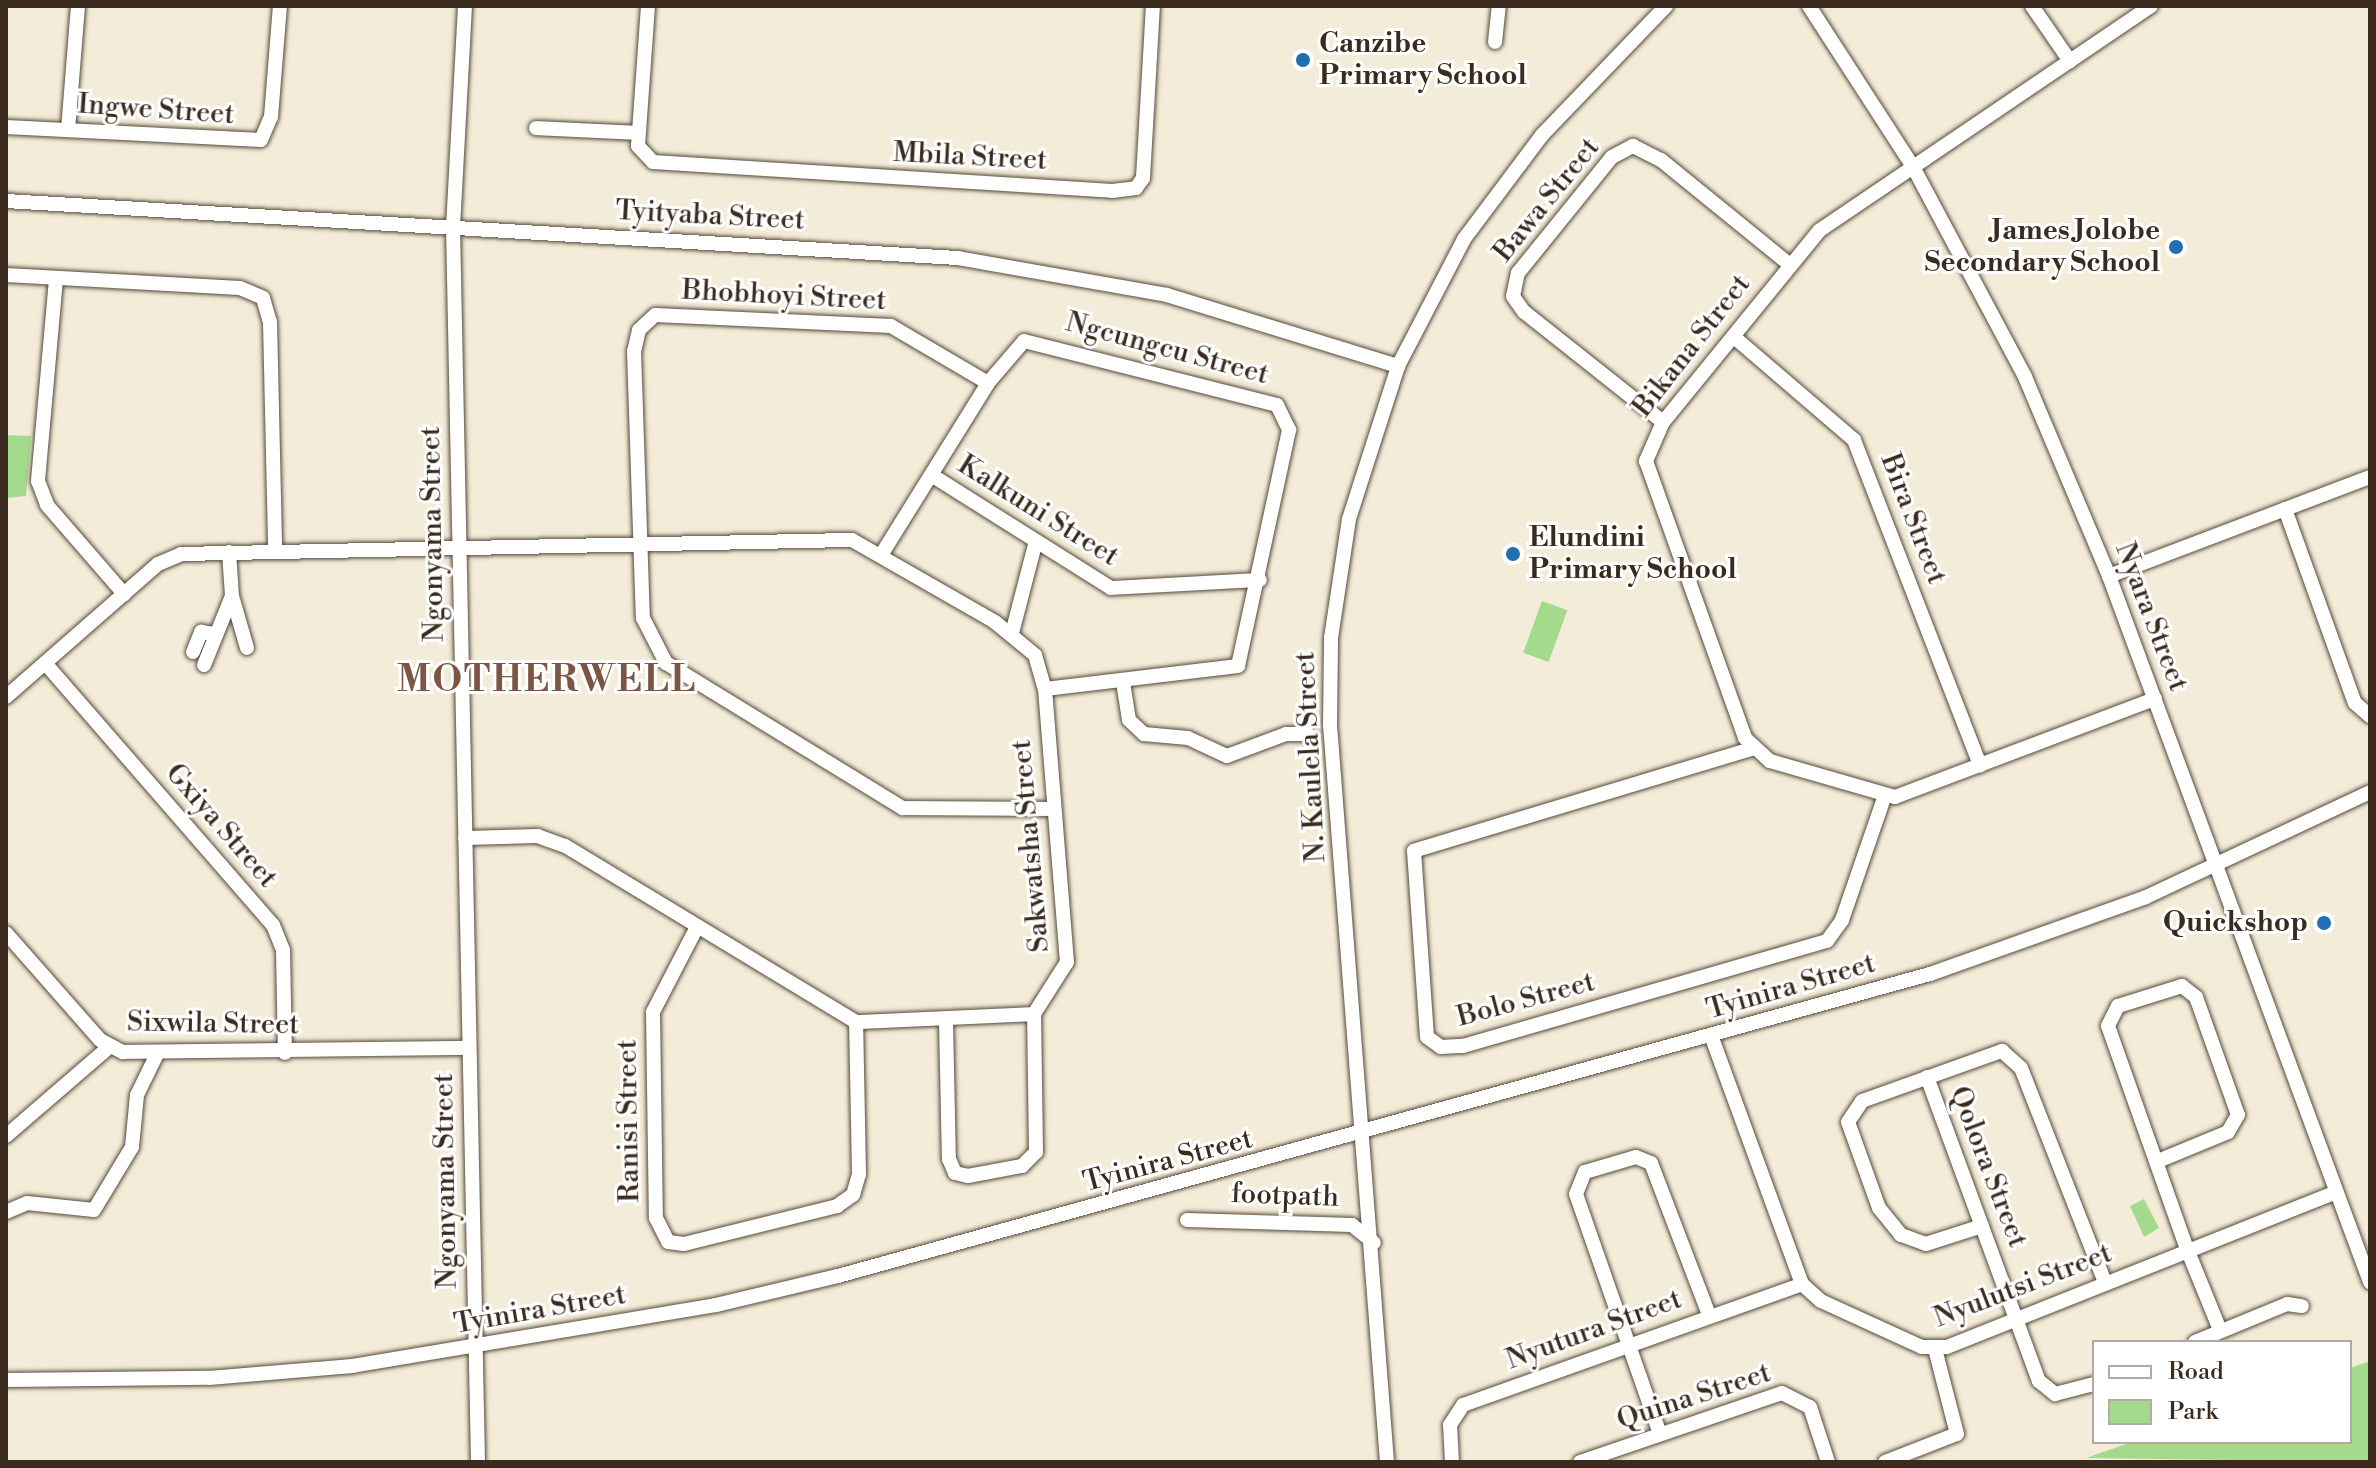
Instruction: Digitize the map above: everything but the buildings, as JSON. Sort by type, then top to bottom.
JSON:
[{"type":"street","points":[[68,130],[78,6]]},
{"type":"street","name":"Ingwe Street","points":[[6,127],[261,140],[271,117],[280,6]]},
{"type":"street","name":"Ngonyama Street","points":[[465,6],[453,227],[478,1462]]},
{"type":"street","points":[[536,128],[638,133],[648,6]]},
{"type":"street","name":"Mbila Street","points":[[638,133],[641,152],[661,165],[1129,190],[1143,178],[1153,6]]},
{"type":"street","points":[[1495,42],[1499,6]]},
{"type":"street","name":"N. Kaulela Street","points":[[1387,1462],[1374,1243],[1330,675],[1349,519],[1398,366],[1491,199],[1542,135],[1666,6]]},
{"type":"street","name":"Nyara Street","points":[[1809,6],[1912,165],[2006,338],[2109,576],[2370,1282]]},
{"type":"street","points":[[2032,6],[2070,61]]},
{"type":"street","name":"Bikana Street","points":[[1751,749],[1648,474],[1648,449],[1663,422],[1734,337],[1789,264],[1836,216],[2146,7]]},
{"type":"street","name":"Bawa Street","points":[[1663,422],[1524,312],[1513,296],[1518,273],[1612,157],[1633,146],[1661,160],[1789,264]]},
{"type":"street","name":"Tyityaba Street","points":[[6,201],[453,227],[1013,266],[1167,295],[1398,366]]},
{"type":"street","points":[[6,275],[240,288],[263,298],[270,322],[275,551]]},
{"type":"street","points":[[56,279],[38,481],[47,505],[124,594]]},
{"type":"street","name":"Bhobhoyi Street","points":[[988,383],[891,326],[655,315],[639,330],[634,351],[643,618],[653,647],[718,698],[903,808],[1052,809]]},
{"type":"street","name":"Bira Street","points":[[1734,337],[1854,440],[1980,765]]},
{"type":"street","name":"Ngcungcu Street","points":[[883,552],[988,383],[1019,345],[1033,341],[1277,405],[1289,430],[1260,580],[1238,666],[1045,689]]},
{"type":"street","name":"Kalkuni Street","points":[[933,476],[1036,541],[1128,591],[1260,580]]},
{"type":"street","points":[[2109,576],[2370,477]]},
{"type":"street","points":[[2285,509],[2355,703],[2370,716]]},
{"type":"street","name":"Sakwatsha Street","points":[[459,547],[642,545],[830,538],[883,552],[1012,633],[1035,655],[1045,689],[1052,809],[1069,943],[1058,983],[1034,1014]]},
{"type":"street","points":[[1012,633],[1036,541]]},
{"type":"street","points":[[6,697],[169,557],[229,552],[459,547]]},
{"type":"street","points":[[229,552],[232,596],[247,648]]},
{"type":"street","points":[[204,665],[232,596]]},
{"type":"street","points":[[193,652],[201,632],[214,634]]},
{"type":"street","name":"Gxiya Street","points":[[45,663],[273,925],[283,950],[285,1053]]},
{"type":"street","points":[[1123,682],[1129,720],[1144,734],[1188,738],[1227,756],[1286,734],[1308,734]]},
{"type":"street","points":[[1751,749],[1884,798],[2155,699]]},
{"type":"street","name":"Bolo Street","points":[[1751,749],[1414,851],[1427,1037],[1441,1047],[1463,1046],[1827,941],[1842,920],[1884,798]]},
{"type":"street","name":"Tyinira Street","points":[[2306,827],[2370,792]]},
{"type":"street","name":"Tyinira Street","points":[[6,1380],[209,1378],[476,1348],[780,1290],[1364,1135],[1712,1038],[2042,937],[2370,803]]},
{"type":"street","points":[[465,838],[553,841],[856,1022],[946,1021],[1034,1014],[1036,1152],[1022,1166],[968,1176],[955,1173],[949,1159],[946,1021]]},
{"type":"street","name":"Ranisi Street","points":[[697,927],[653,1012],[656,1218],[668,1242],[684,1244],[791,1218],[853,1195],[859,1174],[856,1022]]},
{"type":"street","name":"Sixwila Street","points":[[6,933],[109,1047],[157,1054],[469,1048]]},
{"type":"street","points":[[2158,1161],[2228,1132],[2238,1115],[2196,997],[2176,985],[2126,1002],[2108,1019],[2187,1249],[2220,1330]]},
{"type":"street","points":[[1712,1038],[1802,1284]]},
{"type":"street","points":[[6,1136],[109,1047]]},
{"type":"street","points":[[1982,1226],[1926,1244],[1901,1235],[1879,1208],[1849,1132],[1853,1107],[1993,1051],[2016,1057],[2105,1282]]},
{"type":"street","points":[[6,1212],[27,1203],[94,1210],[132,1147],[137,1095],[157,1054]]},
{"type":"street","name":"Qolora Street","points":[[1927,1077],[2048,1391],[2063,1395],[2092,1385]]},
{"type":"street","points":[[1660,1434],[1576,1194],[1585,1172],[1636,1157],[1651,1163],[1709,1315]]},
{"type":"street","name":"Nyulutsi Street","points":[[1802,1284],[1821,1301],[1935,1349],[2336,1192]]},
{"type":"street","name":"footpath","points":[[1187,1220],[1352,1225],[1374,1243]]},
{"type":"street","name":"Nyutura Street","points":[[1452,1462],[1450,1425],[1463,1405],[1802,1284]]},
{"type":"street","points":[[2199,1340],[2287,1304],[2302,1306]]},
{"type":"street","points":[[1885,1462],[1957,1434],[1935,1349]]},
{"type":"street","name":"Quina Street","points":[[1580,1462],[1793,1393],[1810,1407],[1828,1462]]},
{"type":"green space","points":[[6,435],[31,436],[26,496],[6,498]]},
{"type":"green space","points":[[1542,601],[1567,610],[1549,662],[1523,653]]},
{"type":"green space","points":[[2144,1199],[2159,1228],[2144,1237],[2130,1206]]},
{"type":"green space","points":[[2370,1361],[2370,1462],[2086,1458],[2126,1444],[2352,1444],[2352,1367]]},
{"type":"place","name":"Canzibe Primary School","points":[[1303,60]]},
{"type":"place","name":"James Jolobe Secondary School","points":[[2176,247]]},
{"type":"place","name":"Elundini Primary School","points":[[1513,554]]},
{"type":"place","name":"Quickshop","points":[[2324,923]]},
{"type":"district","name":"MOTHERWELL","points":[[547,681]]}]
